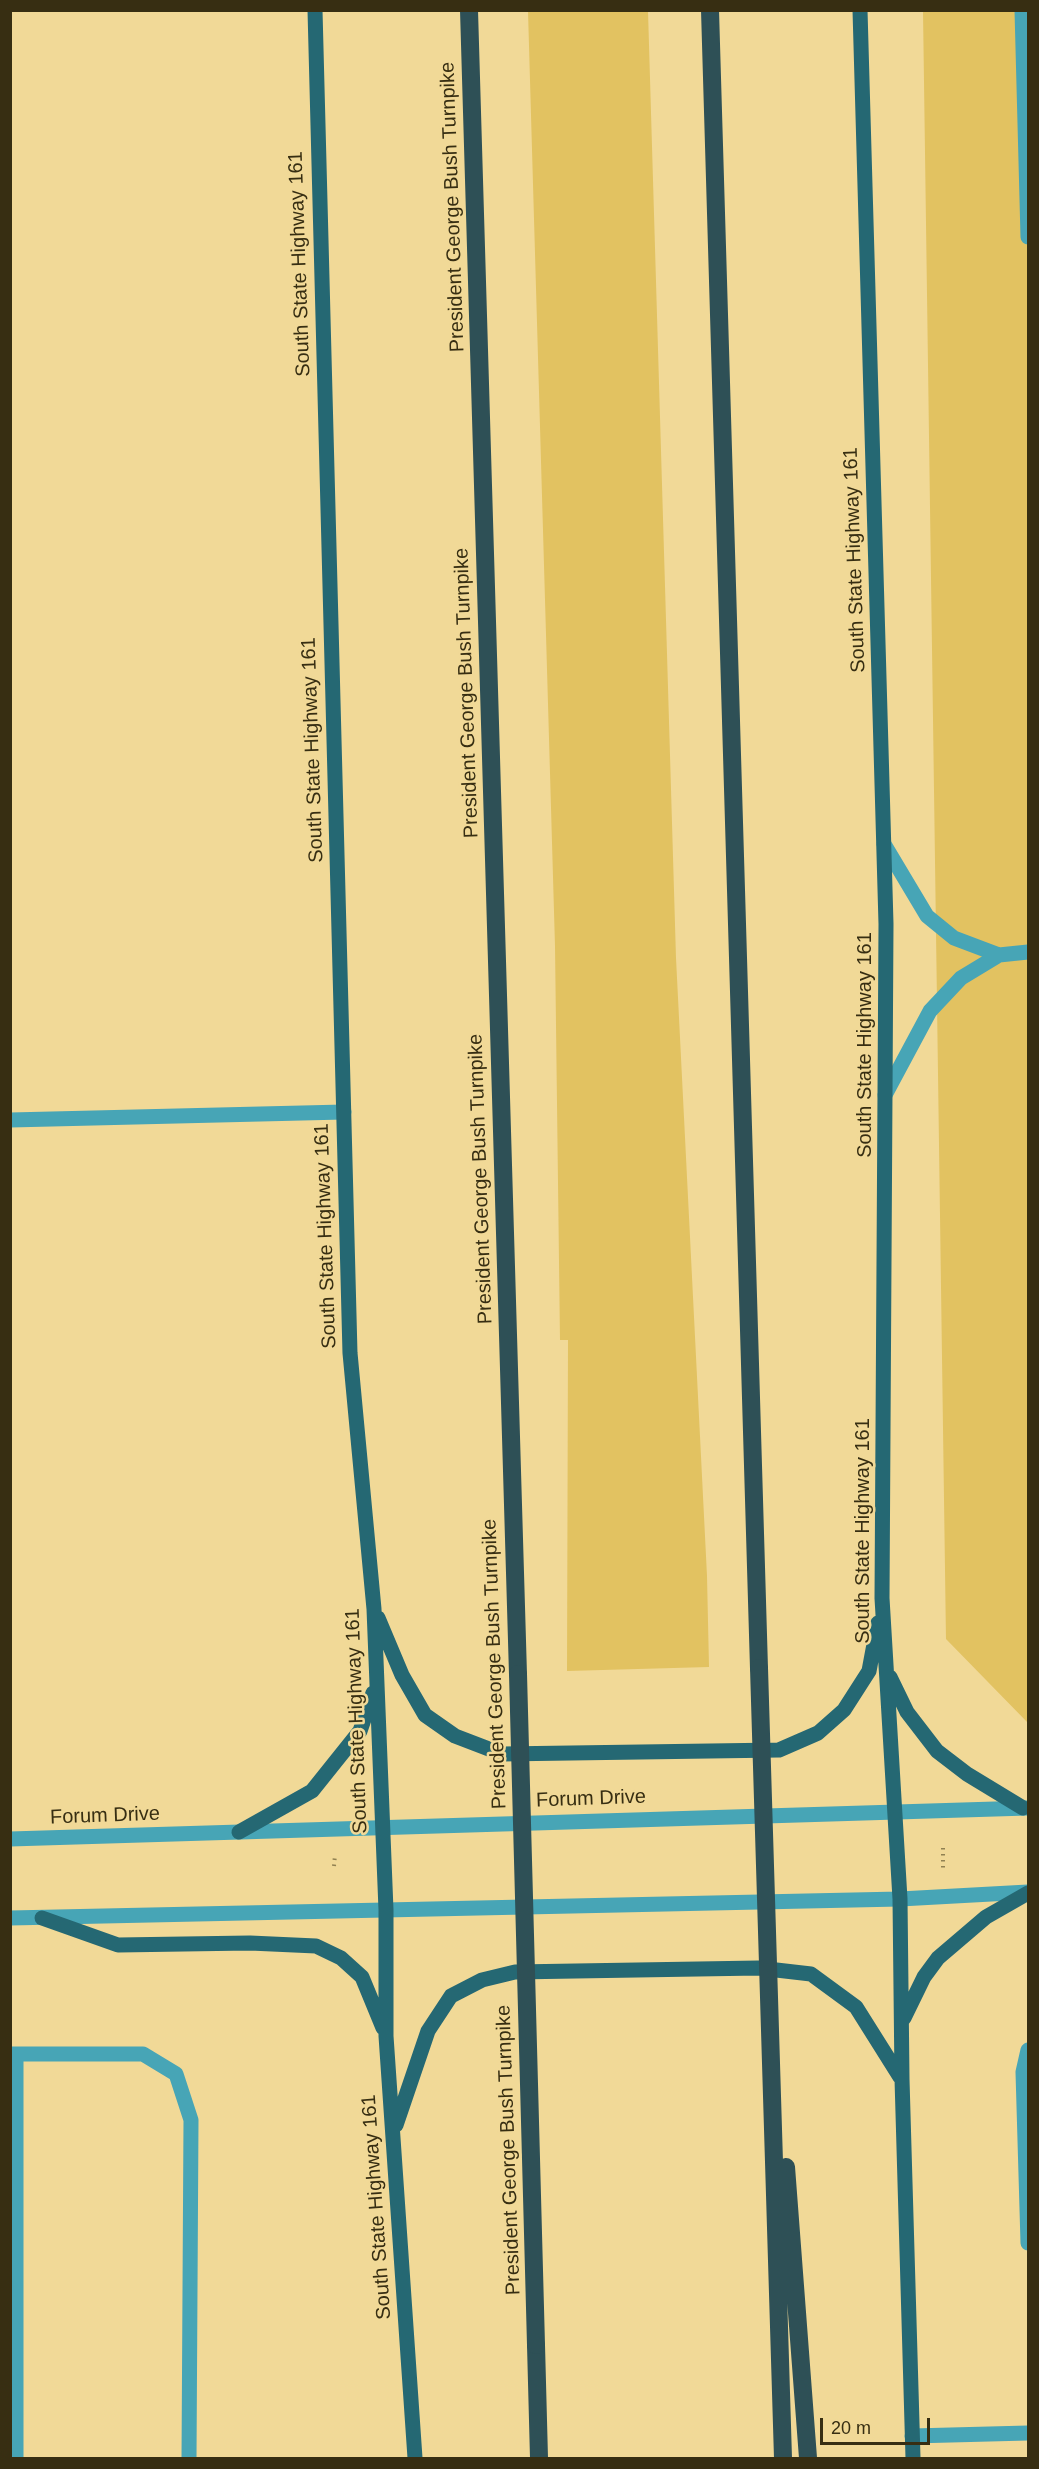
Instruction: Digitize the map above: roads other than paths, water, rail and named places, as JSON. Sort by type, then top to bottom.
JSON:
[{"type":"highway","name":"President George Bush Turnpike","points":[[470,10],[518,1674],[537,2458]]},
{"type":"highway","points":[[710,10],[783,2458]]},
{"type":"highway","points":[[765,1828],[781,2099],[808,2458]]},
{"type":"main road","name":"South State Highway 161","points":[[315,10],[350,1353],[374,1609],[386,1910],[386,2036],[415,2458]]},
{"type":"main road","name":"South State Highway 161","points":[[860,10],[886,924],[882,1598],[900,1899],[902,2079],[913,2458]]},
{"type":"main road","points":[[374,1609],[402,1676],[425,1715],[455,1736],[502,1754],[779,1750],[818,1733],[844,1710],[869,1671],[882,1598]]},
{"type":"main road","points":[[886,1670],[907,1712],[937,1751],[967,1774],[1026,1808]]},
{"type":"main road","points":[[239,1832],[312,1791],[360,1731],[377,1682]]},
{"type":"main road","points":[[902,2024],[924,1977],[938,1958],[986,1917],[1029,1893]]},
{"type":"main road","points":[[42,1918],[118,1945],[250,1943],[316,1946],[341,1958],[362,1977],[386,2036]]},
{"type":"main road","points":[[393,2133],[428,2031],[451,1996],[482,1980],[515,1972],[759,1968],[812,1974],[856,2007],[902,2079]]},
{"type":"street","points":[[1022,10],[1029,237]]},
{"type":"street","points":[[884,844],[927,916],[954,938],[999,955]]},
{"type":"street","points":[[885,1095],[930,1011],[961,978],[999,955],[1029,952]]},
{"type":"street","points":[[10,1120],[344,1112]]},
{"type":"street","name":"Forum Drive","points":[[10,1839],[1026,1808]]},
{"type":"street","points":[[10,1918],[900,1899],[1029,1893]]},
{"type":"street","points":[[1029,2050],[1023,2072],[1029,2242]]},
{"type":"street","points":[[16,2458],[13,2054],[143,2054],[176,2074],[191,2120],[189,2458]]},
{"type":"street","points":[[912,2436],[1029,2433]]}]
